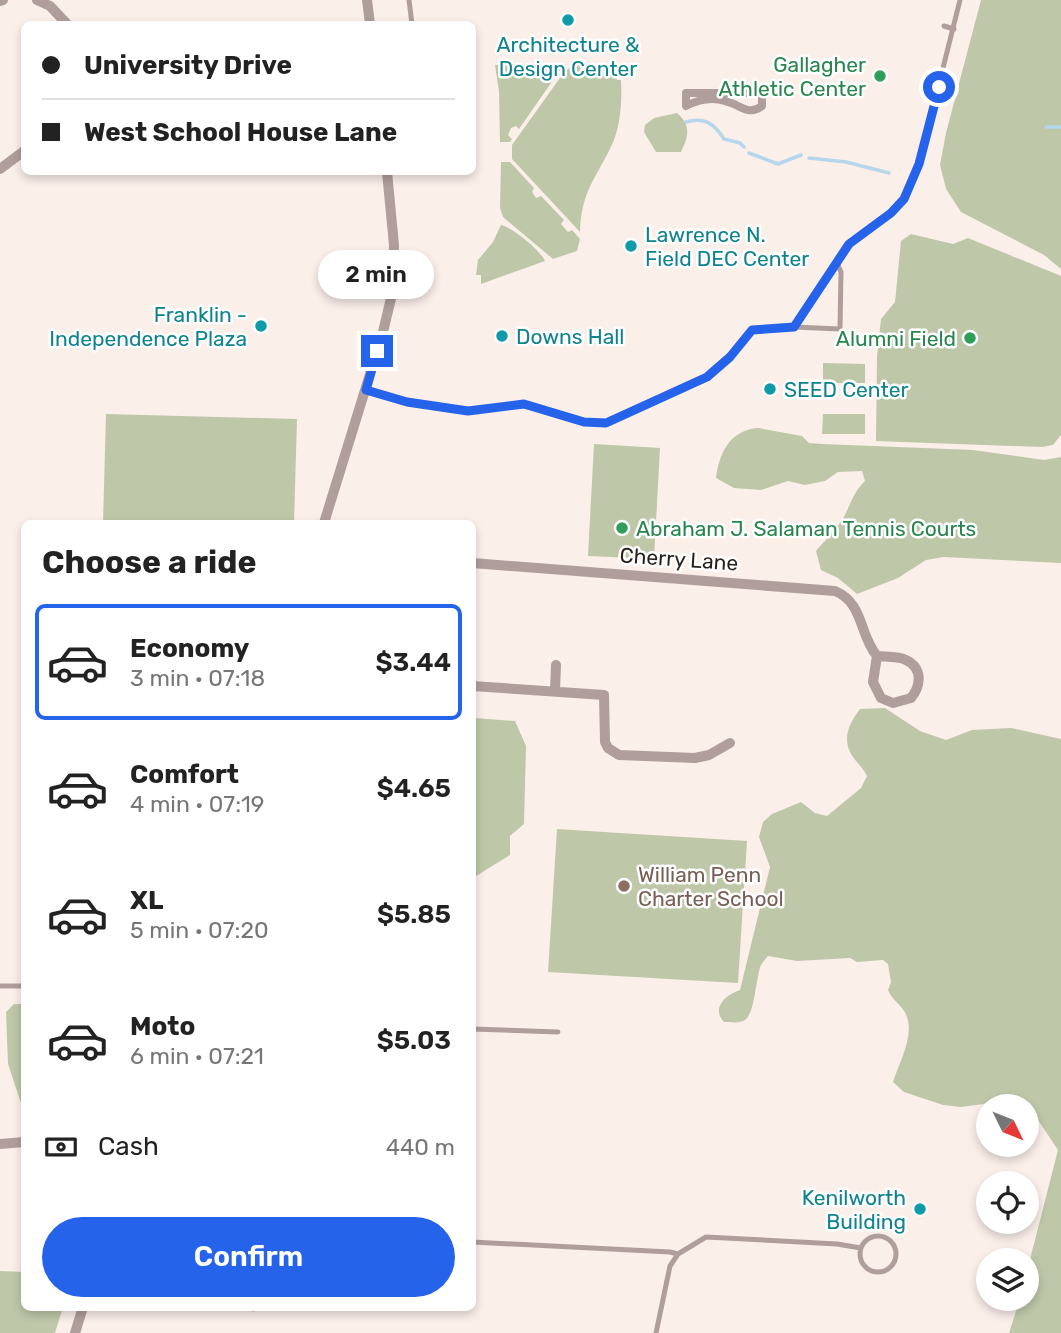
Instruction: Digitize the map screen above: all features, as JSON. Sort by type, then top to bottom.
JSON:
[{"type":"street","points":[[37,0],[50,6],[63,21]]},
{"type":"street","points":[[367,0],[370,21]]},
{"type":"street","points":[[686,93],[757,93],[762,93],[762,106],[753,111],[746,111],[732,102],[714,99],[697,101],[686,106],[686,93]]},
{"type":"street","points":[[0,169],[21,153]]},
{"type":"street","points":[[325,520],[366,390],[392,294],[393,231],[387,175]]},
{"type":"street","name":"Cherry Lane","points":[[476,563],[829,590],[840,593],[851,601],[877,656]]},
{"type":"street","points":[[877,656],[902,658],[916,668],[919,686],[911,698],[893,703],[881,698],[873,682],[877,656]]},
{"type":"street","points":[[555,691],[556,665]]},
{"type":"street","points":[[476,686],[604,695],[605,742],[608,748],[619,755],[695,758],[709,755],[730,743]]},
{"type":"street","points":[[0,1144],[21,1142]]},
{"type":"street","points":[[75,1333],[82,1311]]},
{"type":"lane","points":[[409,0],[412,21]]},
{"type":"lane","points":[[794,327],[836,261],[856,237],[891,213],[904,199],[919,164],[960,0]]},
{"type":"lane","points":[[944,26],[954,29]]},
{"type":"lane","points":[[927,102],[935,104]]},
{"type":"lane","points":[[366,390],[407,402],[468,411],[524,404],[584,422],[606,423],[707,377],[730,357],[752,330],[794,327],[840,329],[841,272],[836,261]]},
{"type":"lane","points":[[0,986],[21,986]]},
{"type":"lane","points":[[476,1029],[558,1032]]},
{"type":"lane","points":[[875,1236],[887,1239],[895,1248],[895,1261],[892,1266],[880,1272],[868,1270],[860,1260],[860,1248],[864,1242],[875,1236]]},
{"type":"lane","points":[[656,1333],[670,1266],[678,1254],[706,1237],[837,1244],[860,1248]]},
{"type":"lane","points":[[476,1242],[678,1254]]},
{"type":"green space","points":[[981,0],[1061,0],[1061,269],[1044,255],[961,212],[946,189],[940,165]]},
{"type":"green space","points":[[555,64],[560,70],[519,129],[516,126],[511,128],[508,135],[512,139],[510,142],[500,142],[499,92],[495,65]]},
{"type":"green space","points":[[576,64],[612,64],[617,69],[617,80],[621,80],[616,133],[587,193],[580,232],[512,159],[512,145],[565,71]]},
{"type":"green space","points":[[677,113],[687,126],[686,141],[681,152],[656,152],[644,132],[645,125],[654,118]]},
{"type":"green space","points":[[501,162],[510,162],[534,188],[532,192],[536,198],[541,196],[564,220],[561,224],[568,232],[572,230],[580,239],[577,251],[553,259],[503,217],[500,208]]},
{"type":"green space","points":[[501,225],[526,240],[545,261],[481,284],[481,275],[476,275],[478,260],[493,242]]},
{"type":"green space","name":"Alumni Field","points":[[911,234],[953,244],[968,238],[1061,276],[1061,435],[1053,445],[1042,447],[876,441],[877,357],[881,319],[895,302],[901,241]]},
{"type":"green space","points":[[823,363],[865,364],[865,383],[823,383]]},
{"type":"green space","points":[[106,414],[297,419],[294,520],[103,520]]},
{"type":"green space","points":[[823,414],[865,414],[865,434],[822,434]]},
{"type":"green space","points":[[758,428],[802,436],[809,443],[973,450],[1044,460],[1061,457],[1061,563],[944,557],[926,560],[898,578],[857,594],[838,578],[821,570],[816,551],[839,524],[855,493],[865,481],[862,471],[838,472],[825,481],[805,485],[788,481],[761,490],[734,488],[716,478],[723,452],[733,438]]},
{"type":"green space","name":"Abraham J. Salaman Tennis Courts","points":[[594,444],[660,448],[654,559],[588,556]]},
{"type":"green space","points":[[885,708],[920,731],[946,740],[972,730],[1011,728],[1061,739],[1061,1333],[1009,1333],[1016,1311],[1039,1311],[1039,1248],[1033,1248],[1036,1234],[1039,1234],[1039,1224],[1058,1150],[1040,1123],[1040,1094],[976,1094],[976,1105],[961,1107],[943,1105],[904,1092],[893,1082],[907,1041],[909,1025],[905,1013],[888,990],[891,982],[888,964],[883,960],[857,962],[850,958],[797,961],[768,956],[759,970],[751,1009],[746,1019],[724,1022],[720,1017],[719,1007],[729,995],[740,990],[770,867],[759,837],[763,822],[772,814],[801,802],[815,813],[827,816],[861,788],[867,776],[847,744],[848,732],[860,709]]},
{"type":"green space","points":[[476,718],[515,721],[526,746],[524,824],[510,836],[510,855],[476,876]]},
{"type":"green space","points":[[557,829],[747,841],[738,983],[548,972]]},
{"type":"green space","points":[[14,1004],[21,1004],[21,1103],[8,1064],[6,1012]]},
{"type":"green space","points":[[0,1271],[21,1272],[21,1311],[62,1311],[55,1333],[0,1333]]},
{"type":"waterway","points":[[686,122],[698,120],[708,123],[724,139],[740,143],[744,147]]},
{"type":"waterway","points":[[1046,127],[1061,127]]},
{"type":"waterway","points":[[749,153],[778,164],[801,155]]},
{"type":"waterway","points":[[809,158],[846,162],[889,173]]},
{"type":"place","name":"Architecture & Design Center","points":[[568,20]]},
{"type":"place","name":"Gallagher Athletic Center","points":[[880,76]]},
{"type":"place","name":"Lawrence N. Field DEC Center","points":[[631,246]]},
{"type":"place","name":"Franklin - Independence Plaza","points":[[261,326]]},
{"type":"place","name":"Downs Hall","points":[[502,336]]},
{"type":"place","name":"Alumni Field","points":[[970,338]]},
{"type":"place","name":"SEED Center","points":[[770,389]]},
{"type":"place","name":"Abraham J. Salaman Tennis Courts","points":[[622,528]]},
{"type":"place","name":"William Penn Charter School","points":[[624,886]]},
{"type":"place","name":"Kenilworth Building","points":[[920,1209]]},
{"type":"route","points":[[377,351],[366,390],[407,402],[468,411],[486,411],[524,404],[595,424],[606,423],[640,409],[707,377],[739,348],[752,330],[794,327],[849,244],[891,213],[904,199],[919,164],[939,87]]}]
